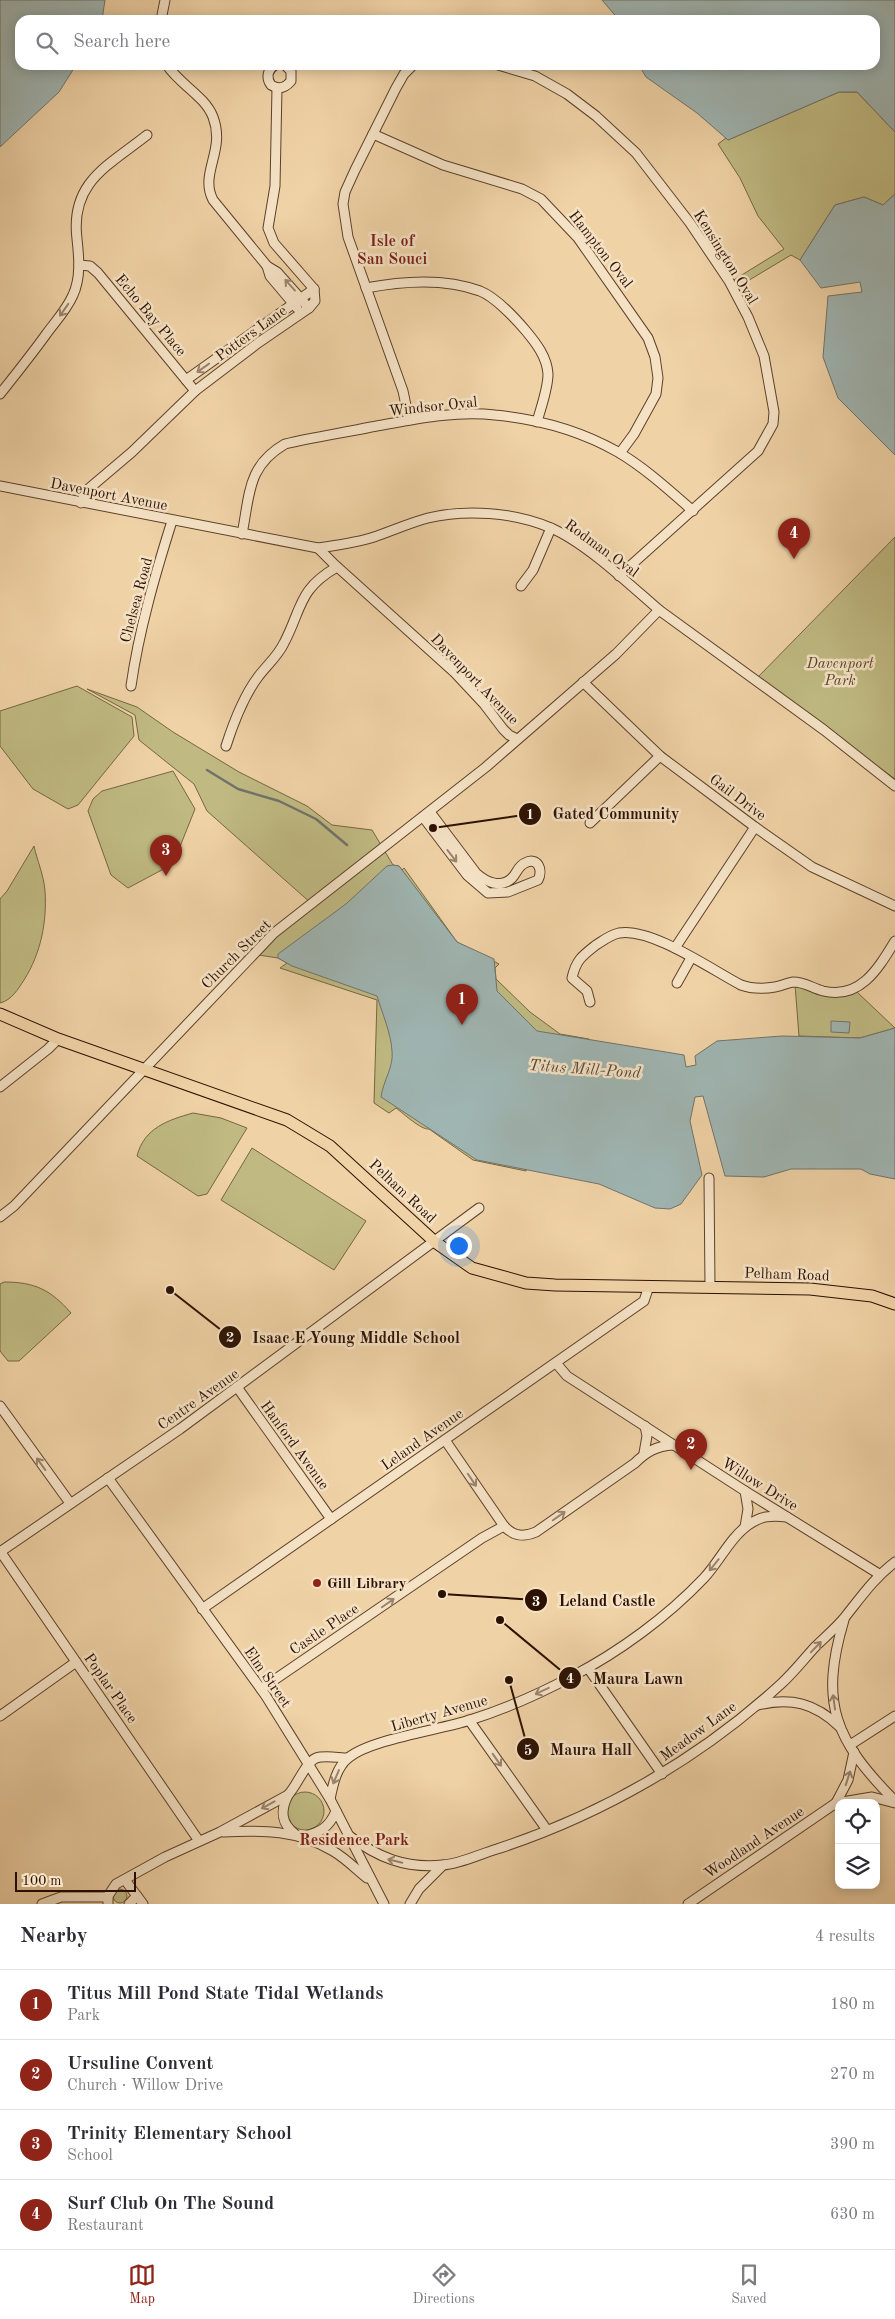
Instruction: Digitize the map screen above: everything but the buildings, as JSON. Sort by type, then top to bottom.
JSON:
[{"type":"main road","name":"Pelham Road","points":[[0,1014],[58,1039],[268,1112],[308,1131],[354,1166],[435,1242],[472,1268],[507,1279],[555,1284],[810,1289],[872,1296],[895,1304]]},
{"type":"street","points":[[162,15],[166,0]]},
{"type":"street","points":[[171,70],[208,108],[213,118],[218,145],[207,183],[208,191],[213,200],[267,266],[277,272],[306,311]]},
{"type":"street","points":[[269,70],[270,86],[277,88],[283,87],[291,81],[290,70]]},
{"type":"street","points":[[409,70],[396,88],[373,134],[352,178],[343,204],[348,238],[402,391],[409,420]]},
{"type":"street","name":"Kensington Oval","points":[[515,70],[535,76],[567,94],[618,134],[653,173],[729,281],[748,317],[766,365],[772,392],[773,424],[758,452],[619,576]]},
{"type":"street","points":[[277,88],[275,186],[268,228],[274,243],[314,290]]},
{"type":"street","name":"Hampton Oval","points":[[373,134],[442,165],[522,189],[541,199],[578,238],[648,338],[655,357],[658,378],[656,394],[634,434],[620,453]]},
{"type":"street","points":[[0,394],[67,306],[74,294],[79,264],[76,231],[79,200],[89,181],[147,136]]},
{"type":"street","name":"Echo Bay Place","points":[[79,264],[90,266],[98,273],[196,391]]},
{"type":"street","points":[[366,288],[394,283],[461,286],[482,291],[508,312],[531,337],[546,363],[548,375],[536,422]]},
{"type":"street","name":"Potters Lane","points":[[81,503],[86,491],[132,452],[196,391],[258,343],[306,311],[315,300],[314,290],[186,380]]},
{"type":"street","name":"Windsor Oval","points":[[242,534],[255,473],[261,462],[286,444],[409,420],[470,414],[496,415],[576,432],[620,453],[660,482],[693,511]]},
{"type":"street","name":"Davenport Avenue","points":[[0,486],[318,548],[455,673],[484,704],[503,729],[517,739],[616,654],[659,610]]},
{"type":"street","name":"Rodman Oval","points":[[318,548],[349,544],[428,518],[454,513],[508,516],[551,528],[588,551],[659,610]]},
{"type":"street","name":"Chelsea Road","points":[[131,686],[136,653],[151,590],[172,521]]},
{"type":"street","points":[[521,586],[533,570],[551,528]]},
{"type":"street","points":[[226,746],[235,719],[250,689],[284,643],[303,598],[314,584],[337,567]]},
{"type":"street","points":[[659,610],[824,730],[895,786]]},
{"type":"street","name":"Gail Drive","points":[[583,682],[660,756],[755,827],[812,867],[895,906]]},
{"type":"street","name":"Church Street","points":[[0,1217],[14,1206],[274,933],[426,814],[517,739]]},
{"type":"street","points":[[590,823],[660,756]]},
{"type":"street","points":[[426,814],[476,874],[485,881],[494,884],[503,883],[513,878],[521,865],[527,861],[533,861],[541,869],[538,880],[508,892],[488,893],[467,875],[426,814]]},
{"type":"street","points":[[675,948],[755,827]]},
{"type":"street","points":[[590,1002],[588,991],[572,978],[575,963],[584,954],[609,936],[615,934],[639,933],[675,948],[741,985],[752,989],[774,987],[791,982],[802,983],[833,993],[846,992],[865,984],[895,941]]},
{"type":"street","points":[[677,983],[691,958]]},
{"type":"street","points":[[0,1087],[58,1039]]},
{"type":"street","points":[[709,1178],[710,1287]]},
{"type":"street","name":"Centre Avenue","points":[[0,1552],[237,1388],[479,1208]]},
{"type":"street","name":"Leland Avenue","points":[[202,1609],[644,1301],[649,1286]]},
{"type":"street","name":"Willow Drive","points":[[556,1362],[567,1376],[745,1491],[879,1574]]},
{"type":"street","name":"Hanford Avenue","points":[[237,1388],[331,1519]]},
{"type":"street","points":[[0,1406],[70,1503]]},
{"type":"street","points":[[644,1453],[647,1436],[645,1426]]},
{"type":"street","points":[[445,1440],[504,1526],[516,1535],[526,1536],[536,1532],[635,1463],[644,1453],[663,1446],[674,1445]]},
{"type":"street","name":"Elm Street","points":[[108,1478],[260,1689],[330,1799],[384,1904]]},
{"type":"street","points":[[745,1491],[748,1509],[745,1527]]},
{"type":"street","name":"Liberty Avenue","points":[[308,1764],[317,1758],[348,1758],[373,1746],[469,1720],[531,1696],[588,1668],[642,1632],[680,1600],[704,1578],[745,1527],[764,1517],[787,1517]]},
{"type":"street","name":"Castle Place","points":[[260,1689],[482,1538],[504,1526]]},
{"type":"street","name":"Poplar Place","points":[[0,1552],[199,1841]]},
{"type":"street","name":"Meadow Lane","points":[[348,1835],[378,1856],[391,1861],[444,1866],[547,1830],[592,1811],[662,1774],[756,1705],[783,1682],[845,1617],[879,1574],[895,1562]]},
{"type":"street","points":[[840,1727],[833,1690],[832,1666],[845,1617]]},
{"type":"street","points":[[0,1716],[76,1662]]},
{"type":"street","points":[[588,1668],[662,1774]]},
{"type":"street","points":[[756,1705],[782,1700],[804,1704],[827,1714],[840,1727],[869,1775],[895,1802]]},
{"type":"street","points":[[852,1748],[895,1716]]},
{"type":"street","points":[[469,1720],[547,1830]]},
{"type":"street","name":"Woodland Avenue","points":[[838,1799],[848,1780],[852,1748]]},
{"type":"street","points":[[330,1799],[338,1773],[348,1758]]},
{"type":"street","points":[[42,1904],[61,1897],[108,1900],[116,1884],[220,1832],[288,1795],[295,1788],[308,1764]]},
{"type":"street","points":[[288,1795],[284,1803],[284,1821],[288,1828],[299,1836],[334,1851],[371,1881]]},
{"type":"street","name":"Woodland Avenue","points":[[851,1799],[872,1797],[895,1802]]},
{"type":"street","name":"Woodland Avenue","points":[[688,1904],[835,1804]]},
{"type":"street","points":[[220,1832],[256,1830],[299,1836],[322,1830],[332,1821],[336,1811]]},
{"type":"street","name":"Meadow Lane","points":[[410,1904],[419,1889],[444,1866]]},
{"type":"street","points":[[125,1880],[143,1904]]},
{"type":"street","points":[[129,1904],[137,1896]]},
{"type":"green space","points":[[839,92],[857,92],[895,132],[895,194],[883,205],[864,197],[835,205],[800,260],[791,255],[736,288],[732,281],[784,249],[758,216],[740,178],[718,144],[726,138],[728,140]]},
{"type":"green space","name":"Davenport Park","points":[[895,537],[895,779],[756,679]]},
{"type":"green space","points":[[77,686],[132,717],[134,736],[78,805],[68,809],[33,789],[0,746],[0,711]]},
{"type":"green space","points":[[87,689],[137,707],[173,732],[239,772],[307,806],[332,825],[372,830],[393,865],[399,866],[402,870],[404,868],[457,942],[499,964],[495,968],[496,979],[530,1012],[560,1034],[589,1039],[526,1171],[473,1160],[429,1129],[417,1124],[396,1108],[389,1113],[374,1103],[377,1000],[280,968],[287,963],[278,958],[252,954],[312,904],[207,811],[194,784],[139,740],[135,715]]},
{"type":"green space","points":[[173,771],[195,809],[173,864],[128,888],[111,875],[88,811],[93,799],[102,791]]},
{"type":"green space","points":[[34,846],[45,891],[42,937],[35,959],[24,980],[11,997],[0,1003],[0,899],[7,891]]},
{"type":"green space","points":[[795,985],[841,995],[857,992],[895,1028],[860,1038],[799,1036]]},
{"type":"green space","points":[[193,1113],[221,1118],[247,1128],[207,1194],[198,1196],[137,1156],[140,1146],[151,1132],[166,1122]]},
{"type":"green space","points":[[252,1148],[366,1221],[334,1270],[221,1200]]},
{"type":"green space","points":[[15,1282],[42,1289],[56,1298],[71,1313],[19,1361],[8,1361],[0,1351],[0,1284]]},
{"type":"green space","points":[[305,1792],[319,1797],[324,1811],[319,1825],[305,1830],[291,1825],[286,1811],[291,1797]]},
{"type":"green space","points":[[120,1889],[125,1891],[127,1896],[125,1901],[120,1903],[115,1901],[113,1896],[115,1891]]},
{"type":"water","points":[[0,0],[105,0],[103,15],[15,15],[15,70],[73,70],[59,92],[0,147]]},
{"type":"water","points":[[602,0],[895,0],[895,132],[857,92],[839,92],[728,140],[697,113],[646,77],[642,70],[880,70],[880,15],[615,15]]},
{"type":"water","points":[[895,194],[895,455],[838,398],[823,357],[828,296],[862,292],[860,282],[821,288],[800,260],[835,205],[864,197],[883,205]]},
{"type":"water","name":"Titus Mill-Pond","points":[[387,866],[399,866],[457,942],[494,959],[497,991],[537,1031],[684,1055],[686,1067],[696,1065],[695,1056],[717,1041],[782,1036],[860,1038],[895,1028],[895,1179],[870,1174],[861,1169],[791,1169],[764,1177],[725,1176],[703,1096],[695,1097],[690,1121],[702,1175],[681,1204],[670,1209],[655,1208],[599,1184],[477,1160],[381,1097],[390,1068],[392,1051],[388,1030],[377,996],[292,966],[278,958],[278,954],[346,904]]},
{"type":"water","points":[[831,1021],[850,1022],[849,1033],[831,1032]]},
{"type":"waterway","points":[[207,770],[238,789],[279,801],[316,819],[347,845]]},
{"type":"place","name":"Surf Club On The Sound","points":[[794,559]]},
{"type":"place","name":"Gated Community","points":[[433,828]]},
{"type":"place","name":"Trinity Elementary School","points":[[166,876]]},
{"type":"place","name":"Titus Mill Pond State Tidal Wetlands","points":[[462,1025]]},
{"type":"place","name":"Isaac E Young Middle School","points":[[170,1290]]},
{"type":"place","name":"Ursuline Convent","points":[[691,1470]]},
{"type":"place","name":"Gill Library","points":[[317,1583]]},
{"type":"place","name":"Leland Castle","points":[[442,1594]]},
{"type":"place","name":"Maura Lawn","points":[[500,1620]]},
{"type":"place","name":"Maura Hall","points":[[509,1680]]},
{"type":"district","name":"Isle of San Souci","points":[[392,249]]},
{"type":"district","name":"Residence Park","points":[[354,1839]]}]
